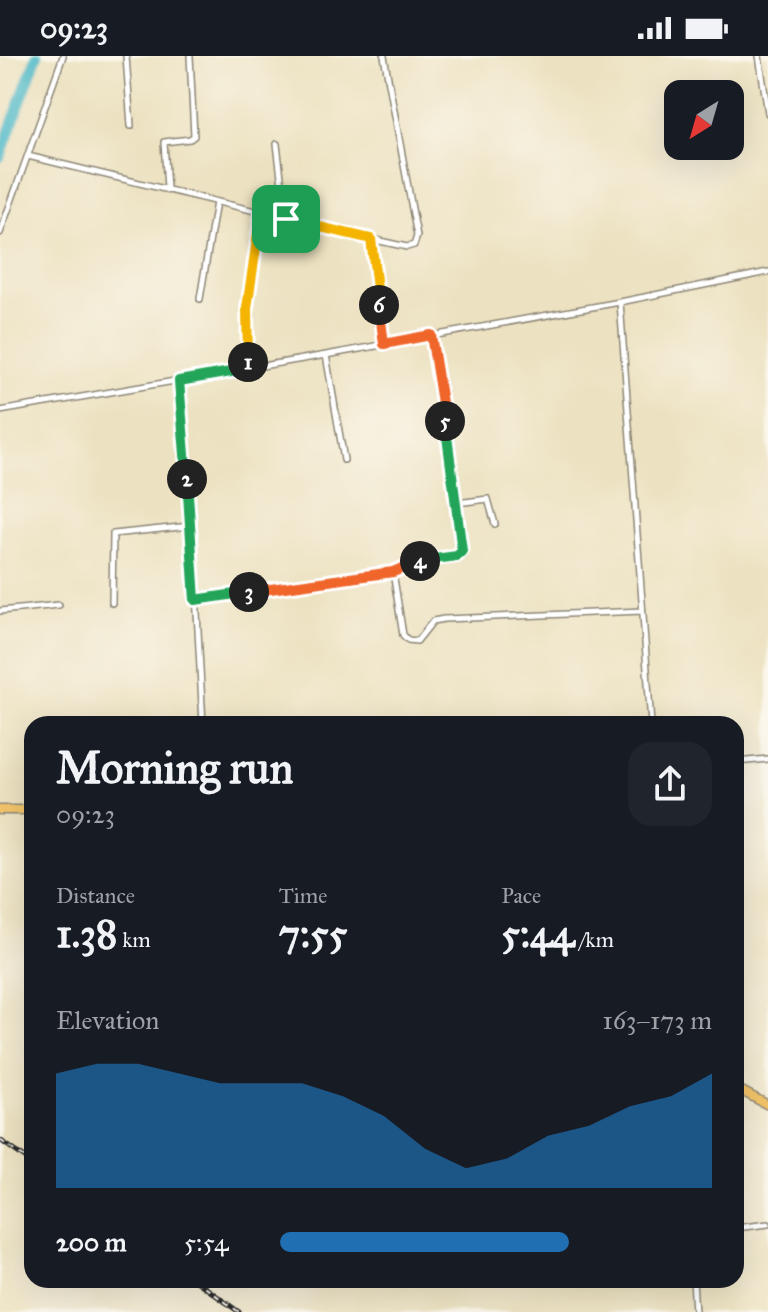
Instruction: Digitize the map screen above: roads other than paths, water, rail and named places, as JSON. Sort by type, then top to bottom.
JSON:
[{"type":"main road","points":[[0,810],[24,810]]},
{"type":"main road","points":[[744,1092],[768,1105]]},
{"type":"street","points":[[0,233],[63,56]]},
{"type":"street","points":[[126,56],[131,126]]},
{"type":"street","points":[[167,189],[164,142],[194,136],[190,56]]},
{"type":"street","points":[[28,156],[407,247],[417,241],[384,56]]},
{"type":"street","points":[[759,56],[768,113]]},
{"type":"street","points":[[277,144],[286,219]]},
{"type":"street","points":[[200,299],[216,202]]},
{"type":"street","points":[[248,369],[247,308],[261,213]]},
{"type":"street","points":[[371,239],[384,344]]},
{"type":"street","points":[[0,411],[620,302],[768,272]]},
{"type":"street","points":[[620,302],[650,716]]},
{"type":"street","points":[[195,600],[393,572],[404,570],[423,559],[457,556],[462,545],[431,335]]},
{"type":"street","points":[[326,355],[344,460]]},
{"type":"street","points":[[179,381],[202,716]]},
{"type":"street","points":[[457,503],[488,499],[495,524]]},
{"type":"street","points":[[112,603],[113,534],[190,526]]},
{"type":"street","points":[[393,572],[403,635],[408,640],[417,641],[433,621],[444,619],[643,611]]},
{"type":"street","points":[[0,611],[59,605]]},
{"type":"street","points":[[744,761],[768,759]]},
{"type":"street","points":[[744,1227],[768,1224]]},
{"type":"street","points":[[694,1288],[695,1312]]},
{"type":"waterway","points":[[0,157],[37,56]]},
{"type":"railway","points":[[0,1140],[24,1157]]},
{"type":"railway","points":[[206,1288],[239,1312]]}]
